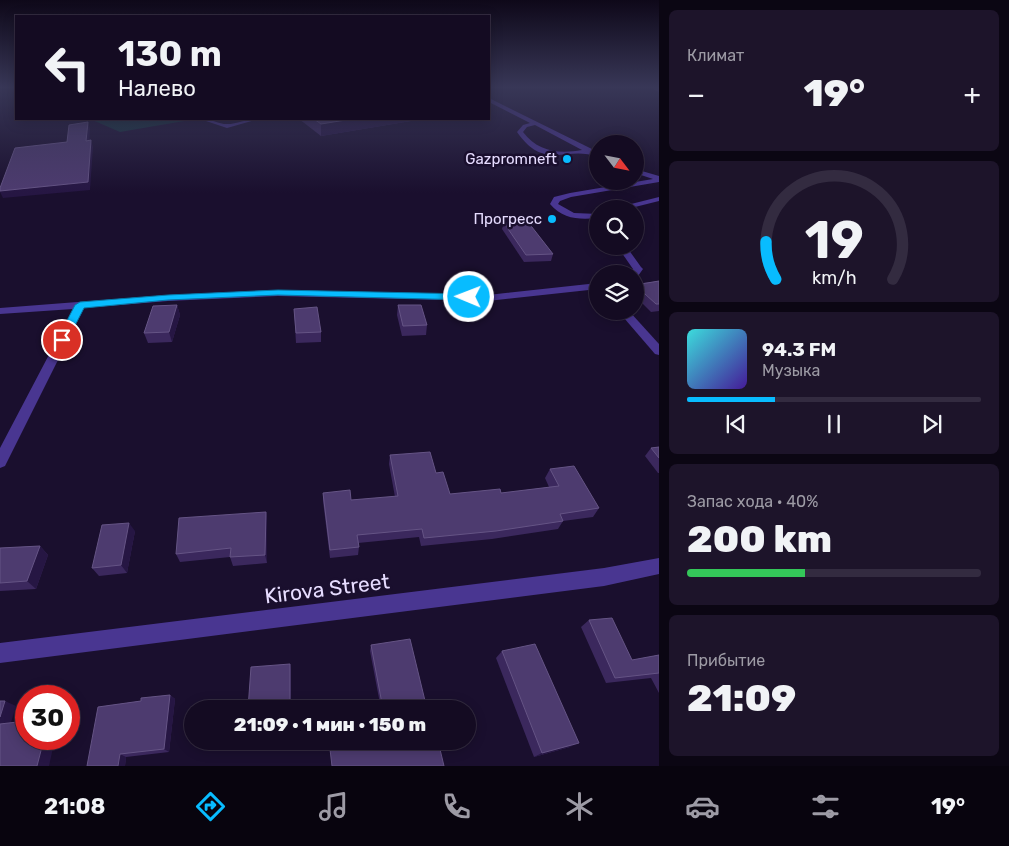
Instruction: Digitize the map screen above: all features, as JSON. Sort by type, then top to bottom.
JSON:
[{"type":"street","points":[[213,122],[227,126],[245,122]]},
{"type":"street","points":[[529,122],[587,151]]},
{"type":"street","points":[[533,124],[520,128],[520,132],[531,144],[548,153],[567,155],[587,151]]},
{"type":"street","points":[[644,174],[659,179]]},
{"type":"street","points":[[589,217],[576,218],[562,211],[554,204],[557,199],[570,195],[659,179]]},
{"type":"street","points":[[644,202],[659,199]]},
{"type":"street","points":[[0,311],[168,298],[278,293],[488,298],[589,287]]},
{"type":"street","points":[[0,462],[80,305]]},
{"type":"street","points":[[630,320],[659,351]]},
{"type":"street","name":"Kirova Street","points":[[0,652],[604,577],[659,566]]},
{"type":"green space","points":[[96,122],[180,122],[120,132]]},
{"type":"building","points":[[88,122],[86,141],[91,140],[88,182],[0,191],[15,148],[67,142],[69,125]]},
{"type":"building","points":[[318,122],[335,122],[321,124]]},
{"type":"building","points":[[528,222],[553,254],[526,255],[504,223]]},
{"type":"building","points":[[659,281],[659,304],[656,304],[644,293],[644,284]]},
{"type":"building","points":[[177,305],[169,332],[144,333],[153,306]]},
{"type":"building","points":[[398,305],[421,305],[427,325],[403,326]]},
{"type":"building","points":[[317,307],[321,332],[296,333],[294,309]]},
{"type":"building","points":[[659,447],[659,458],[651,448]]},
{"type":"building","points":[[430,452],[436,473],[443,472],[450,494],[500,489],[501,493],[559,486],[550,469],[574,466],[599,508],[560,514],[563,521],[496,531],[424,538],[422,529],[357,535],[359,547],[330,550],[323,493],[350,490],[351,500],[398,496],[390,455]]},
{"type":"building","points":[[266,512],[265,555],[230,557],[231,548],[176,554],[179,518]]},
{"type":"building","points":[[129,523],[121,565],[92,568],[102,525]]},
{"type":"building","points":[[40,546],[27,581],[0,583],[0,548]]},
{"type":"building","points":[[612,618],[632,660],[659,655],[659,673],[615,678],[589,620]]},
{"type":"building","points":[[410,639],[425,700],[381,700],[371,645]]},
{"type":"building","points":[[535,644],[579,743],[542,753],[502,651]]},
{"type":"building","points":[[290,664],[290,700],[249,700],[251,667]]},
{"type":"building","points":[[170,695],[164,749],[120,754],[118,766],[87,766],[98,707],[141,701],[141,698]]},
{"type":"building","points":[[0,701],[5,701],[0,717]]},
{"type":"building","points":[[15,722],[15,750],[41,750],[37,766],[0,766],[0,724]]},
{"type":"building","points":[[330,750],[440,750],[444,766],[332,766]]},
{"type":"place","name":"Gazpromneft","points":[[567,159]]},
{"type":"place","name":"Прогресс","points":[[552,219]]},
{"type":"route","points":[[62,340],[80,305],[168,298],[278,293],[469,297]]}]
